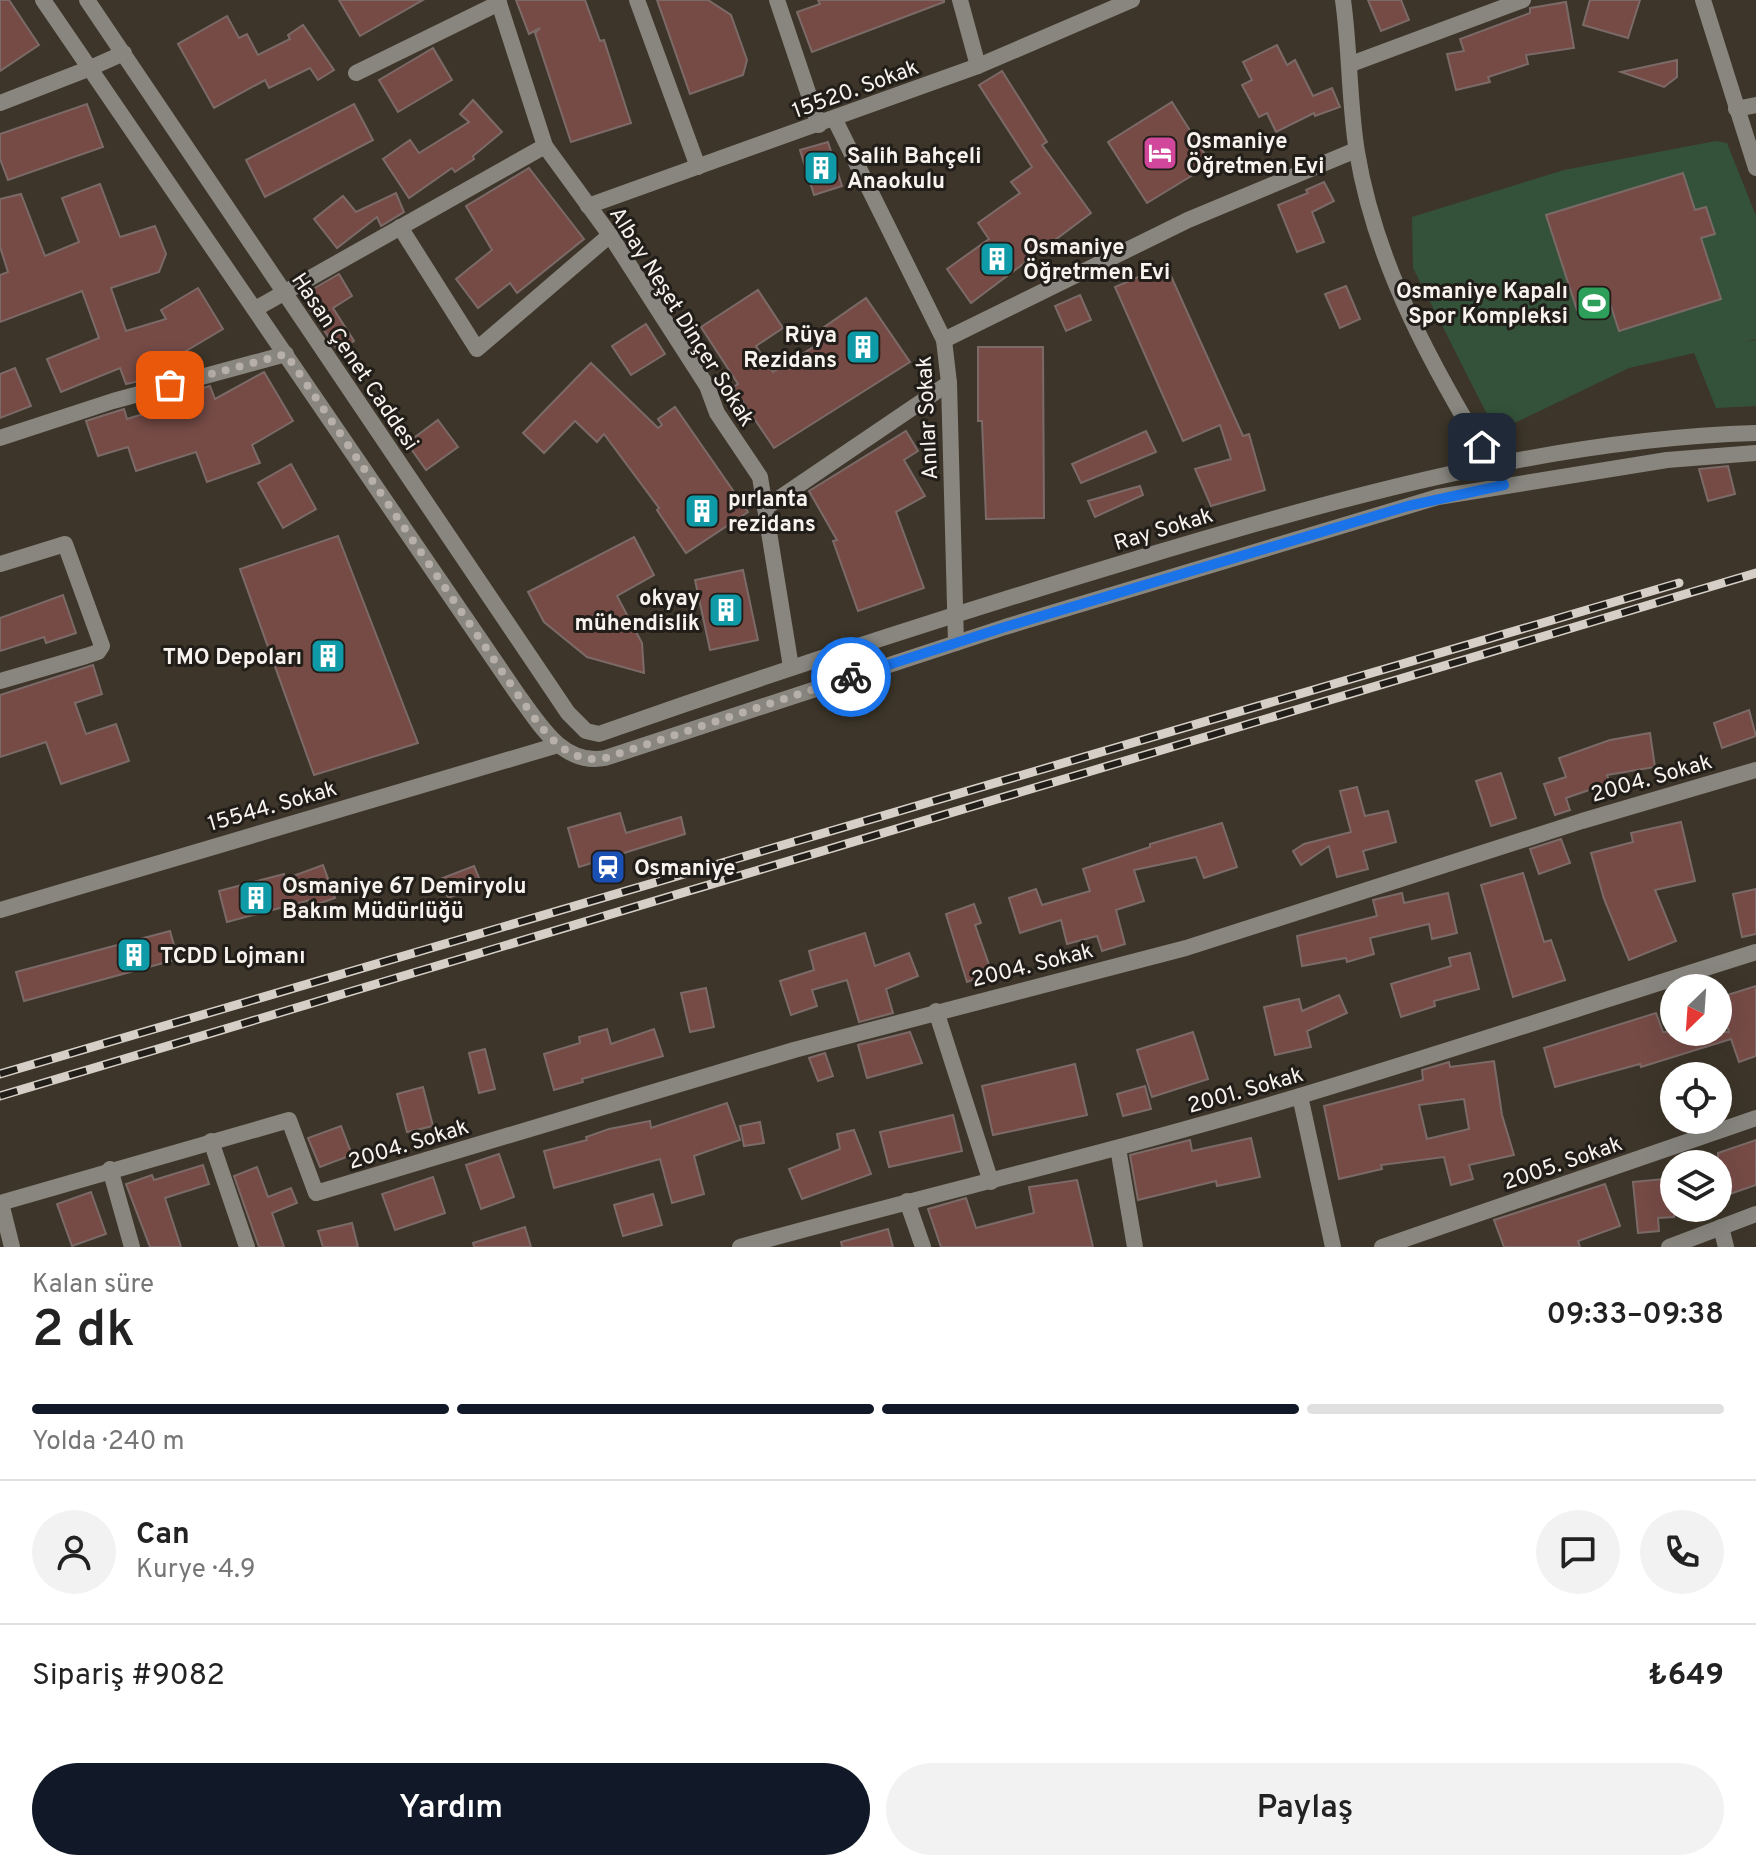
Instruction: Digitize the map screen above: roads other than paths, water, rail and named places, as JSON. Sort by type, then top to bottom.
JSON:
[{"type":"street","points":[[43,0],[518,695],[558,745],[577,757],[605,758],[956,643],[1408,506],[1504,485],[1709,454],[1756,453]]},
{"type":"street","name":"Hasan Çenet Caddesi","points":[[87,0],[568,713],[586,731],[599,734]]},
{"type":"street","points":[[637,0],[698,167]]},
{"type":"street","name":"Anılar Sokak","points":[[777,0],[827,122],[944,340],[949,383],[956,643]]},
{"type":"street","points":[[960,0],[978,66]]},
{"type":"street","name":"15520. Sokak","points":[[588,206],[978,66],[1132,0]]},
{"type":"street","points":[[1343,0],[1351,64],[1356,150],[1372,219],[1399,295],[1504,485]]},
{"type":"street","points":[[1351,64],[1523,0]]},
{"type":"street","points":[[1703,0],[1756,168]]},
{"type":"street","points":[[356,73],[498,2]]},
{"type":"street","name":"Albay Neşet Dinçer Sokak","points":[[498,2],[545,146],[610,235],[707,386],[717,413],[760,477],[791,667]]},
{"type":"street","points":[[0,103],[124,53]]},
{"type":"street","points":[[1736,109],[1756,105]]},
{"type":"street","points":[[255,309],[285,295],[545,146]]},
{"type":"street","points":[[944,340],[1188,220],[1356,150]]},
{"type":"street","points":[[400,227],[477,349],[610,235]]},
{"type":"street","points":[[0,438],[113,401],[286,354]]},
{"type":"street","points":[[765,508],[949,383]]},
{"type":"street","name":"Ray Sokak","points":[[599,734],[956,614],[1231,531],[1492,465],[1703,436],[1756,433]]},
{"type":"street","points":[[0,564],[65,544],[102,646],[98,652],[0,681]]},
{"type":"street","name":"15544. Sokak","points":[[0,910],[558,745]]},
{"type":"street","name":"2004. Sokak","points":[[211,1141],[289,1120],[316,1193],[936,1011],[1186,948],[1582,821],[1756,770]]},
{"type":"street","name":"2001. Sokak","points":[[740,1247],[1118,1148],[1300,1096],[1756,952]]},
{"type":"street","points":[[936,1011],[991,1182]]},
{"type":"street","points":[[1300,1096],[1333,1247]]},
{"type":"street","name":"2005. Sokak","points":[[1382,1247],[1756,1118]]},
{"type":"street","points":[[12,1247],[1,1203],[211,1141],[247,1247]]},
{"type":"street","points":[[1118,1148],[1135,1247]]},
{"type":"street","points":[[110,1169],[132,1247]]},
{"type":"street","points":[[907,1201],[923,1247]]},
{"type":"street","points":[[1669,1247],[1756,1214]]},
{"type":"street","points":[[1721,1227],[1726,1247]]},
{"type":"railway","points":[[0,1096],[1756,573]]},
{"type":"railway","points":[[0,1074],[1679,583]]},
{"type":"place","name":"Osmaniye Öğretmen Evi","points":[[1160,153]]},
{"type":"place","name":"Salih Bahçeli Anaokulu","points":[[821,168]]},
{"type":"place","name":"Osmaniye Öğretrmen Evi","points":[[997,259]]},
{"type":"place","name":"Osmaniye Kapalı Spor Kompleksi","points":[[1594,303]]},
{"type":"place","name":"Rüya Rezidans","points":[[863,347]]},
{"type":"place","name":"pırlanta rezidans","points":[[702,511]]},
{"type":"place","name":"okyay mühendislik","points":[[726,610]]},
{"type":"place","name":"TMO Depoları","points":[[328,656]]},
{"type":"place","name":"Osmaniye","points":[[608,867]]},
{"type":"place","name":"Osmaniye 67 Demiryolu Bakım Müdürlüğü","points":[[256,898]]},
{"type":"place","name":"TCDD Lojmanı","points":[[134,955]]}]
